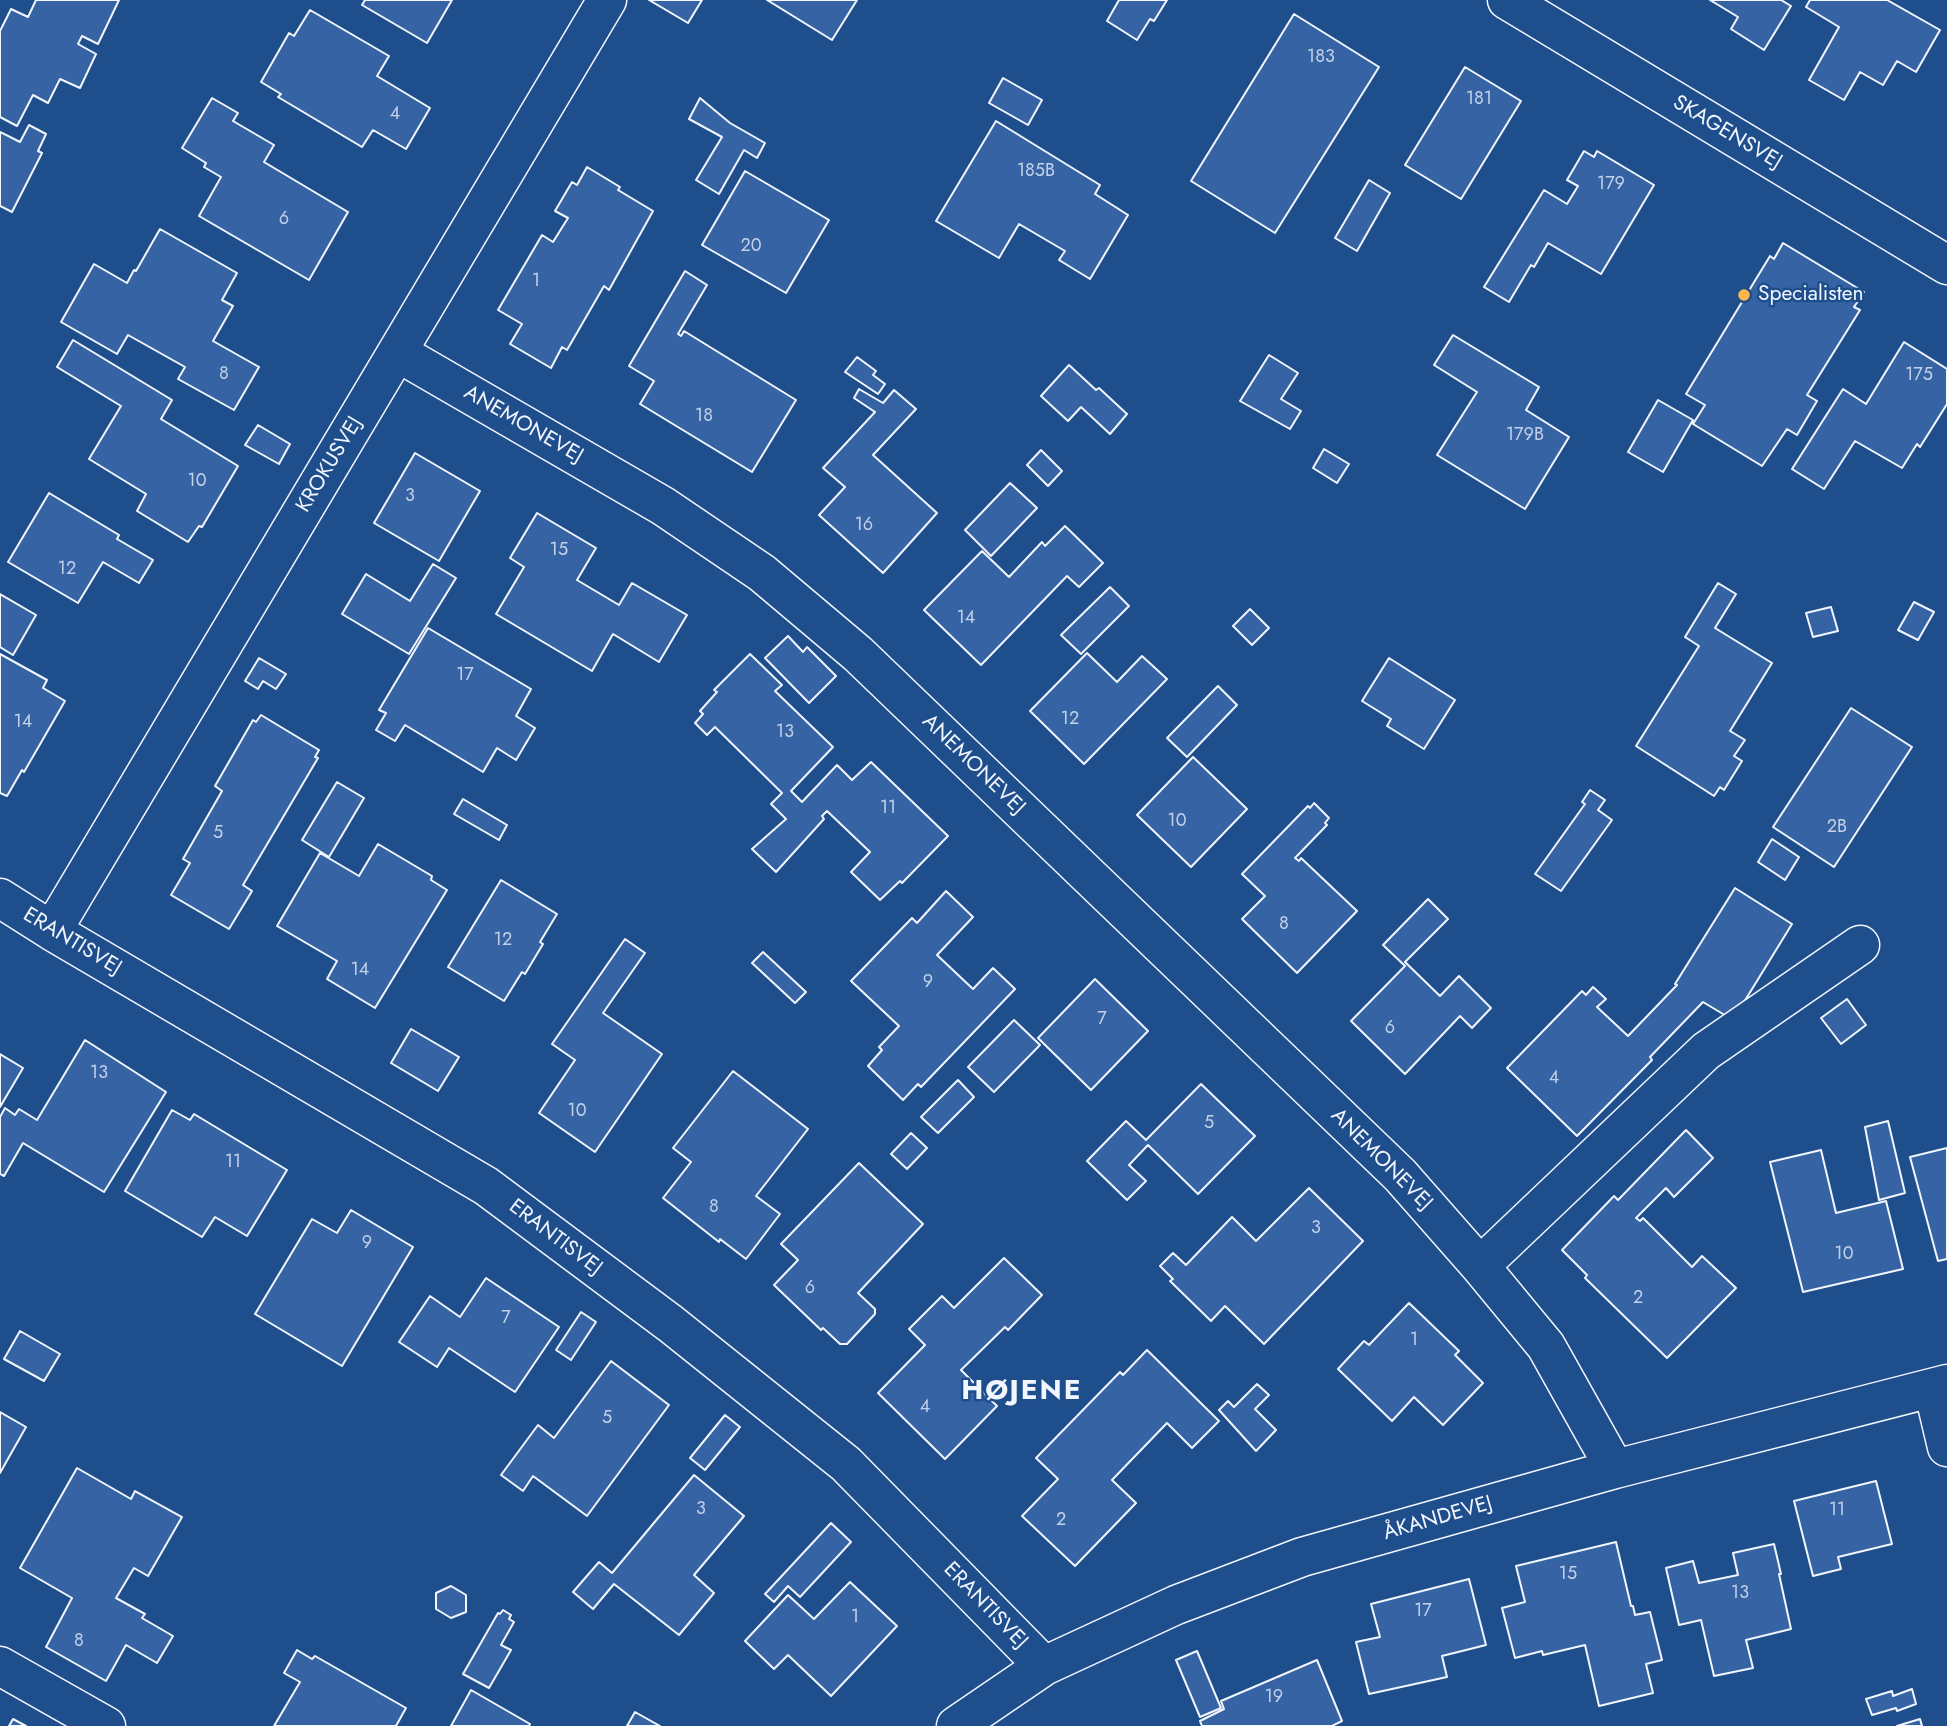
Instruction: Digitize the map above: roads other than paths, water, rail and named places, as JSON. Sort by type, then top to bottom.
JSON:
[{"type":"street","name":"KROKUSVEJ","points":[[52,931],[607,0]]},
{"type":"street","name":"SKAGENSVEJ","points":[[1507,0],[1947,265]]},
{"type":"street","name":"ANEMONEVEJ","points":[[397,352],[663,506],[762,573],[858,654],[1390,1166],[1480,1266],[1546,1346],[1615,1469]]},
{"type":"street","name":"ERANTISVEJ","points":[[0,898],[486,1186],[671,1324],[846,1464],[1044,1666]]},
{"type":"street","points":[[1480,1266],[1706,1051],[1860,945]]},
{"type":"street","points":[[1940,1386],[1947,1447]]},
{"type":"street","name":"ÅKANDEVEJ","points":[[956,1726],[1044,1666],[1176,1605],[1302,1557],[1615,1469],[1940,1386]]},
{"type":"street","points":[[0,1666],[106,1726]]},
{"type":"place","name":"Specialisten","points":[[1744,295]]},
{"type":"district","name":"HØJENE","points":[[1022,1392]]}]
